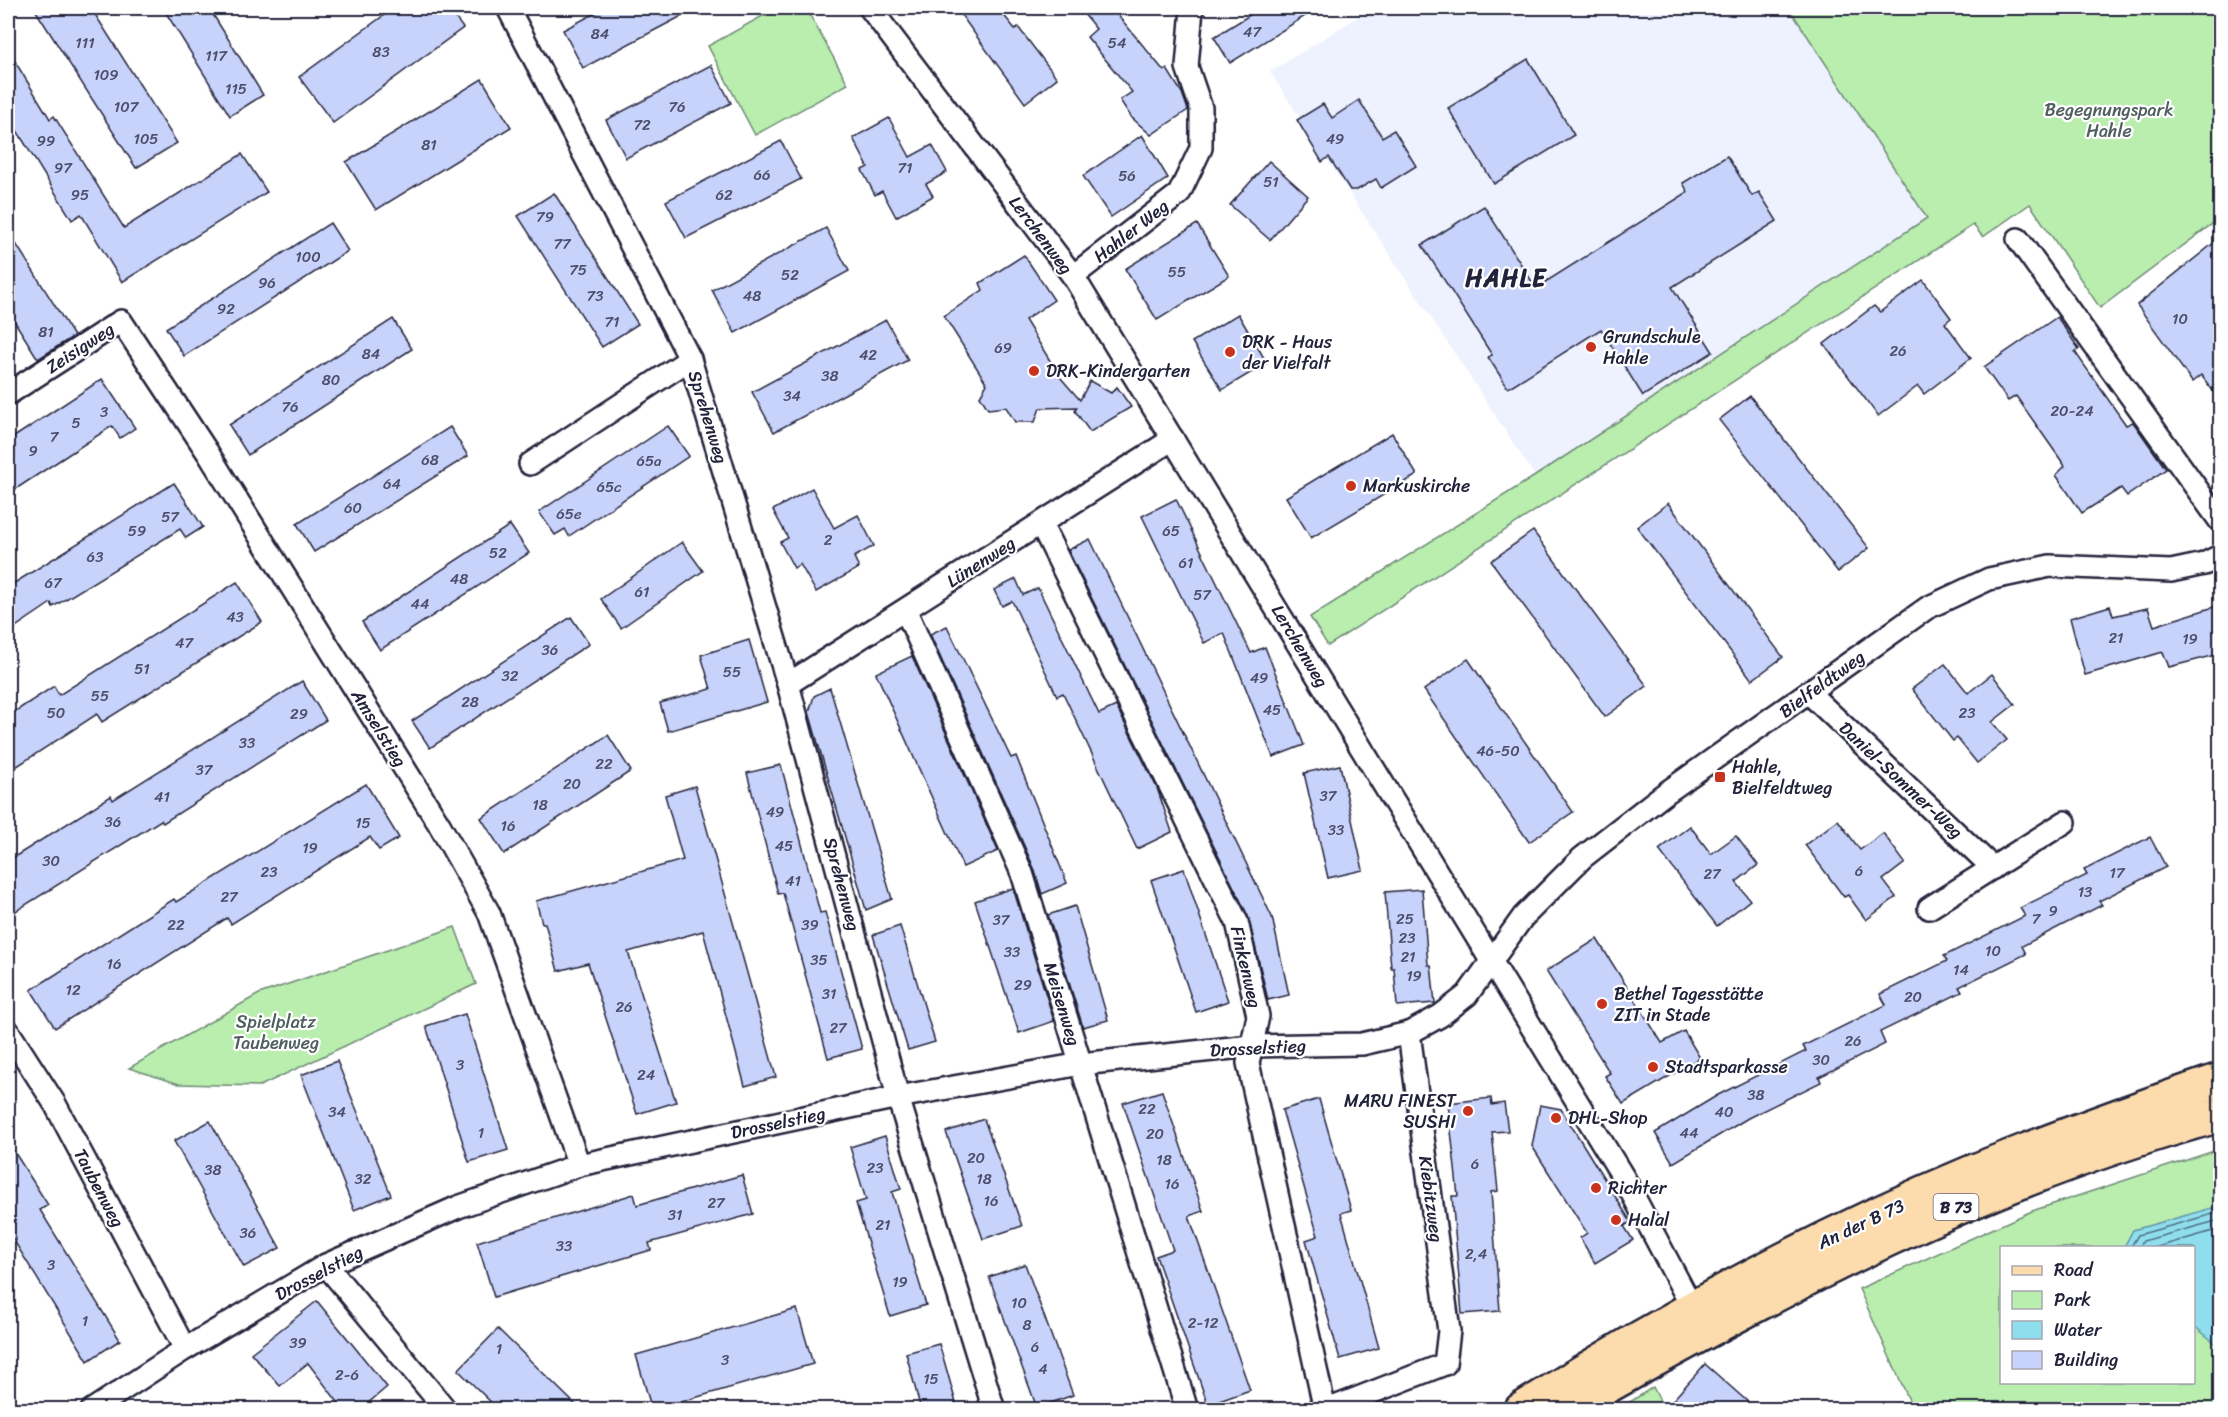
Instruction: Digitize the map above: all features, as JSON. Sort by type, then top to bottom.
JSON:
[{"type":"main road","name":"An der B 73","points":[[1565,1410],[1806,1249],[1969,1173],[2220,1080]]},
{"type":"main road","name":"An der B 73","points":[[1521,1410],[1698,1320],[1838,1261],[1976,1198],[2092,1154],[2220,1115]]},
{"type":"street","name":"Sprehenweg","points":[[508,8],[690,359],[788,684],[898,1097],[994,1410]]},
{"type":"street","name":"Lerchenweg","points":[[870,8],[1072,276],[1625,1180],[1698,1320]]},
{"type":"street","name":"Hahler Weg","points":[[1072,276],[1179,194],[1201,148],[1201,108],[1187,67],[1192,8]]},
{"type":"street","points":[[2018,239],[2220,521]]},
{"type":"street","name":"Zeisigweg","points":[[8,394],[121,321]]},
{"type":"street","name":"Amselstieg","points":[[121,321],[208,453],[439,824],[489,913],[579,1165]]},
{"type":"street","name":"Sprehenweg","points":[[530,464],[690,359]]},
{"type":"street","name":"Lünenweg","points":[[788,684],[1173,440]]},
{"type":"street","name":"Finkenweg","points":[[1041,524],[1237,922],[1258,1016],[1248,1063],[1326,1410]]},
{"type":"street","name":"Bielfeldtweg","points":[[1492,960],[1523,917],[1582,858],[1663,795],[1927,608],[1989,579],[2050,566],[2171,571],[2204,564],[2220,556]]},
{"type":"street","name":"Meisenweg","points":[[906,611],[1022,873],[1187,1410]]},
{"type":"street","name":"Daniel-Sommer-Weg","points":[[1809,693],[1993,868]]},
{"type":"street","points":[[1929,908],[2065,822]]},
{"type":"street","name":"Drosselstieg","points":[[92,1410],[185,1349],[326,1265],[458,1207],[579,1165],[898,1097],[1081,1064],[1251,1046],[1362,1044],[1409,1033],[1440,1016],[1467,995],[1492,960]]},
{"type":"street","name":"Taubenweg","points":[[8,1031],[55,1104],[185,1349]]},
{"type":"street","name":"Kiebitzweg","points":[[1326,1410],[1445,1364],[1449,1331],[1409,1033]]},
{"type":"street","points":[[326,1265],[446,1410]]},
{"type":"shaded area","name":"Grundschule Hahle","points":[[1372,8],[1789,8],[1928,218],[1535,476],[1270,72]]},
{"type":"green space","points":[[777,8],[806,8],[848,84],[755,135],[708,46]]},
{"type":"green space","name":"Begegnungspark Hahle","points":[[1789,8],[2220,8],[2220,218],[2100,308],[2030,204],[1983,237],[1973,225],[1328,646],[1310,617],[1535,476],[1927,218]]},
{"type":"green space","name":"Spielplatz Taubenweg","points":[[455,927],[476,984],[260,1086],[179,1084],[129,1068],[259,994]]},
{"type":"green space","points":[[2220,1149],[2220,1409],[1913,1409],[1859,1289],[2032,1211]]},
{"type":"green space","points":[[1653,1387],[1664,1409],[1619,1409]]},
{"type":"water","points":[[2220,1206],[2220,1347],[2195,1327],[2195,1246],[2125,1246],[2133,1230]]},
{"type":"building","points":[[34,8],[91,8],[177,143],[136,168]]},
{"type":"building","points":[[163,8],[209,8],[263,95],[230,116]]},
{"type":"building","points":[[394,8],[448,8],[463,28],[333,123],[299,77]]},
{"type":"building","points":[[605,8],[697,8],[583,68],[563,30]]},
{"type":"building","points":[[956,8],[998,8],[1015,29],[1018,27],[1057,78],[1025,103]]},
{"type":"building","points":[[1079,8],[1112,8],[1164,71],[1167,69],[1182,93],[1188,110],[1151,135],[1131,117],[1120,100],[1132,92],[1087,37],[1096,29]]},
{"type":"building","points":[[1261,8],[1318,8],[1230,63],[1214,37]]},
{"type":"building","points":[[8,50],[50,119],[54,116],[124,228],[242,154],[267,192],[122,282],[81,214],[72,220],[8,116]]},
{"type":"building","points":[[1528,59],[1574,135],[1494,184],[1448,108]]},
{"type":"building","points":[[711,65],[731,103],[626,158],[606,120]]},
{"type":"building","points":[[482,79],[511,127],[376,210],[346,162]]},
{"type":"building","points":[[1359,100],[1382,137],[1394,130],[1416,166],[1381,188],[1376,179],[1357,190],[1350,190],[1329,157],[1322,162],[1297,120],[1323,104],[1332,118]]},
{"type":"building","points":[[889,118],[910,157],[932,145],[947,172],[926,184],[933,196],[896,217],[882,191],[875,195],[862,170],[868,167],[853,138]]},
{"type":"building","points":[[1142,135],[1168,178],[1111,217],[1083,176]]},
{"type":"building","points":[[781,141],[801,179],[686,238],[666,201]]},
{"type":"building","points":[[1727,156],[1752,196],[1759,192],[1777,221],[1672,287],[1713,352],[1643,396],[1601,329],[1508,388],[1488,357],[1492,355],[1422,245],[1484,206],[1536,288],[1688,192],[1683,183]]},
{"type":"building","points":[[1269,161],[1308,196],[1270,240],[1230,205]]},
{"type":"building","points":[[554,193],[638,324],[602,347],[518,216]]},
{"type":"building","points":[[330,223],[348,251],[184,356],[166,328]]},
{"type":"building","points":[[1197,224],[1229,276],[1157,320],[1125,269]]},
{"type":"building","points":[[826,228],[849,271],[735,333],[712,290]]},
{"type":"building","points":[[8,231],[74,336],[38,359],[8,311]]},
{"type":"building","points":[[2220,238],[2220,400],[2201,375],[2192,382],[2137,305]]},
{"type":"building","points":[[1024,255],[1054,300],[1025,320],[1060,377],[1080,400],[1090,381],[1111,393],[1117,387],[1131,407],[1090,432],[1075,411],[1077,407],[1040,408],[1035,422],[1015,422],[1006,407],[988,409],[980,396],[987,384],[944,316],[983,290],[980,283]]},
{"type":"building","points":[[1923,280],[1951,318],[1945,323],[1971,358],[1924,394],[1918,386],[1878,416],[1824,344],[1874,306],[1880,312]]},
{"type":"building","name":"DRK - Haus der Vielfalt","points":[[1238,314],[1267,363],[1222,390],[1192,342]]},
{"type":"building","points":[[2057,317],[2079,349],[2075,352],[2126,425],[2133,422],[2166,469],[2127,496],[2121,488],[2082,513],[2056,475],[2065,466],[2016,396],[2008,401],[1984,367]]},
{"type":"building","points":[[393,319],[412,349],[248,455],[229,425]]},
{"type":"building","points":[[886,320],[908,360],[774,432],[752,392]]},
{"type":"building","points":[[102,379],[135,428],[120,438],[112,426],[8,494],[8,441]]},
{"type":"building","points":[[1750,396],[1869,548],[1838,572],[1719,420]]},
{"type":"building","points":[[668,426],[689,456],[569,536],[565,529],[555,535],[539,512]]},
{"type":"building","points":[[450,427],[468,456],[314,552],[297,524]]},
{"type":"building","name":"Markuskirche","points":[[1392,433],[1417,475],[1311,538],[1286,497]]},
{"type":"building","points":[[174,483],[203,527],[186,538],[180,529],[53,607],[51,603],[8,632],[8,587]]},
{"type":"building","points":[[812,488],[834,528],[858,515],[874,546],[854,557],[859,568],[816,592],[800,564],[794,568],[780,542],[788,538],[773,510]]},
{"type":"building","points":[[1176,499],[1251,653],[1265,647],[1304,745],[1273,757],[1224,633],[1204,643],[1142,516]]},
{"type":"building","points":[[1668,503],[1783,657],[1752,680],[1637,527]]},
{"type":"building","points":[[510,525],[529,553],[380,650],[362,622]]},
{"type":"building","points":[[1533,531],[1647,686],[1605,717],[1491,561]]},
{"type":"building","points":[[1090,539],[1272,917],[1289,995],[1268,1000],[1248,916],[1068,550]]},
{"type":"building","points":[[682,542],[703,571],[621,628],[601,599]]},
{"type":"building","points":[[1016,579],[1023,595],[1038,588],[1099,714],[1116,706],[1157,788],[1172,832],[1137,849],[1063,693],[1057,696],[1012,601],[1002,606],[994,590]]},
{"type":"building","points":[[237,582],[262,622],[102,722],[97,714],[8,772],[8,716],[54,686],[59,695]]},
{"type":"building","points":[[2220,605],[2220,654],[2169,667],[2163,652],[2085,675],[2070,618],[2110,606],[2113,616],[2148,608],[2154,626]]},
{"type":"building","points":[[571,617],[589,644],[430,748],[412,721]]},
{"type":"building","points":[[947,626],[1011,758],[1016,756],[1067,883],[1042,894],[1034,868],[930,634]]},
{"type":"building","points":[[749,640],[767,702],[668,731],[660,703],[711,689],[701,655]]},
{"type":"building","points":[[912,656],[998,851],[963,867],[876,673]]},
{"type":"building","points":[[1468,659],[1573,812],[1529,842],[1424,690]]},
{"type":"building","points":[[1945,664],[1968,693],[1992,674],[2015,704],[1992,722],[2007,740],[1977,763],[1957,738],[1953,741],[1912,689]]},
{"type":"building","points":[[302,681],[326,720],[163,823],[161,820],[8,916],[8,861],[111,796],[113,800]]},
{"type":"building","points":[[830,688],[892,899],[866,910],[809,712],[814,696]]},
{"type":"building","points":[[608,735],[631,771],[504,854],[481,818]]},
{"type":"building","points":[[781,765],[820,913],[825,912],[862,1049],[828,1058],[783,893],[778,894],[747,773]]},
{"type":"building","points":[[1340,765],[1363,870],[1328,878],[1304,773]]},
{"type":"building","points":[[366,784],[399,838],[379,850],[370,837],[231,924],[227,918],[55,1028],[31,990],[174,899],[176,902]]},
{"type":"building","points":[[695,786],[776,1077],[745,1086],[703,931],[628,952],[676,1102],[637,1114],[588,963],[558,971],[545,923],[542,923],[536,901],[683,860],[665,795]]},
{"type":"building","points":[[1838,820],[1860,850],[1883,833],[1905,863],[1883,880],[1896,897],[1866,920],[1848,895],[1844,897],[1805,845]]},
{"type":"building","points":[[1690,826],[1711,854],[1736,836],[1758,865],[1736,882],[1750,900],[1717,926],[1659,850]]},
{"type":"building","points":[[2150,837],[2166,867],[2099,901],[2102,905],[2022,946],[2026,954],[1959,987],[1962,992],[1880,1032],[1885,1044],[1819,1077],[1821,1082],[1748,1118],[1673,1163],[1655,1133],[1718,1095],[1806,1051],[1803,1046],[1886,1005],[1880,994],[1947,961],[1944,956],[2025,916],[2020,908],[2087,875],[2084,870]]},
{"type":"building","points":[[1184,869],[1228,1001],[1196,1012],[1151,880]]},
{"type":"building","points":[[1013,888],[1054,1021],[1019,1033],[975,901]]},
{"type":"building","points":[[1422,889],[1428,965],[1431,965],[1435,1003],[1397,1006],[1394,968],[1391,968],[1385,892]]},
{"type":"building","points":[[1075,906],[1108,1020],[1083,1027],[1048,915]]},
{"type":"building","points":[[900,926],[935,1042],[908,1050],[873,935]]},
{"type":"building","name":"Bethel Tagesstätte ZIT in Stade","points":[[1597,939],[1662,1043],[1684,1031],[1700,1058],[1623,1104],[1605,1076],[1610,1073],[1546,971]]},
{"type":"building","points":[[465,1014],[508,1150],[469,1162],[426,1026]]},
{"type":"building","points":[[337,1061],[391,1195],[354,1210],[301,1075]]},
{"type":"building","points":[[1162,1091],[1203,1211],[1189,1216],[1250,1390],[1208,1405],[1156,1256],[1173,1250],[1123,1103]]},
{"type":"building","points":[[1491,1098],[1492,1105],[1504,1103],[1508,1131],[1492,1132],[1498,1191],[1491,1192],[1500,1311],[1462,1314],[1452,1196],[1458,1196],[1448,1103]]},
{"type":"building","points":[[1319,1099],[1351,1210],[1341,1213],[1379,1348],[1340,1359],[1306,1240],[1318,1236],[1282,1110]]},
{"type":"building","points":[[1540,1105],[1561,1109],[1631,1222],[1624,1226],[1633,1240],[1595,1263],[1580,1238],[1587,1233],[1532,1146]]},
{"type":"building","points":[[984,1119],[1022,1226],[983,1239],[946,1132]]},
{"type":"building","points":[[210,1121],[280,1248],[244,1267],[174,1141]]},
{"type":"building","points":[[885,1136],[901,1189],[892,1192],[926,1305],[890,1316],[856,1203],[866,1200],[850,1147]]},
{"type":"building","points":[[8,1142],[48,1205],[40,1210],[120,1340],[88,1361],[8,1231]]},
{"type":"building","points":[[742,1175],[753,1214],[649,1243],[651,1250],[494,1297],[477,1242],[634,1194],[637,1205]]},
{"type":"building","points":[[1025,1264],[1073,1395],[1037,1408],[989,1277]]},
{"type":"building","points":[[317,1301],[387,1387],[360,1410],[344,1410],[308,1363],[280,1386],[251,1353]]},
{"type":"building","points":[[797,1309],[813,1364],[652,1410],[636,1355]]},
{"type":"building","points":[[498,1329],[581,1410],[499,1410],[458,1370]]},
{"type":"building","points":[[939,1344],[958,1410],[921,1410],[906,1353]]},
{"type":"building","points":[[1705,1364],[1757,1410],[1664,1410]]},
{"type":"place","name":"Grundschule Hahle","points":[[1591,347]]},
{"type":"place","name":"DRK - Haus der Vielfalt","points":[[1230,352]]},
{"type":"place","name":"DRK-Kindergarten","points":[[1034,371]]},
{"type":"place","name":"Markuskirche","points":[[1351,486]]},
{"type":"place","name":"Hahle, Bielfeldtweg","points":[[1720,777]]},
{"type":"place","name":"Bethel Tagesstätte ZIT in Stade","points":[[1602,1004]]},
{"type":"place","name":"Stadtsparkasse","points":[[1653,1067]]},
{"type":"place","name":"MARU FINEST SUSHI","points":[[1468,1111]]},
{"type":"place","name":"DHL-Shop","points":[[1556,1118]]},
{"type":"place","name":"Richter","points":[[1596,1188]]},
{"type":"place","name":"Halal","points":[[1616,1220]]},
{"type":"district","name":"HAHLE","points":[[1506,278]]}]
